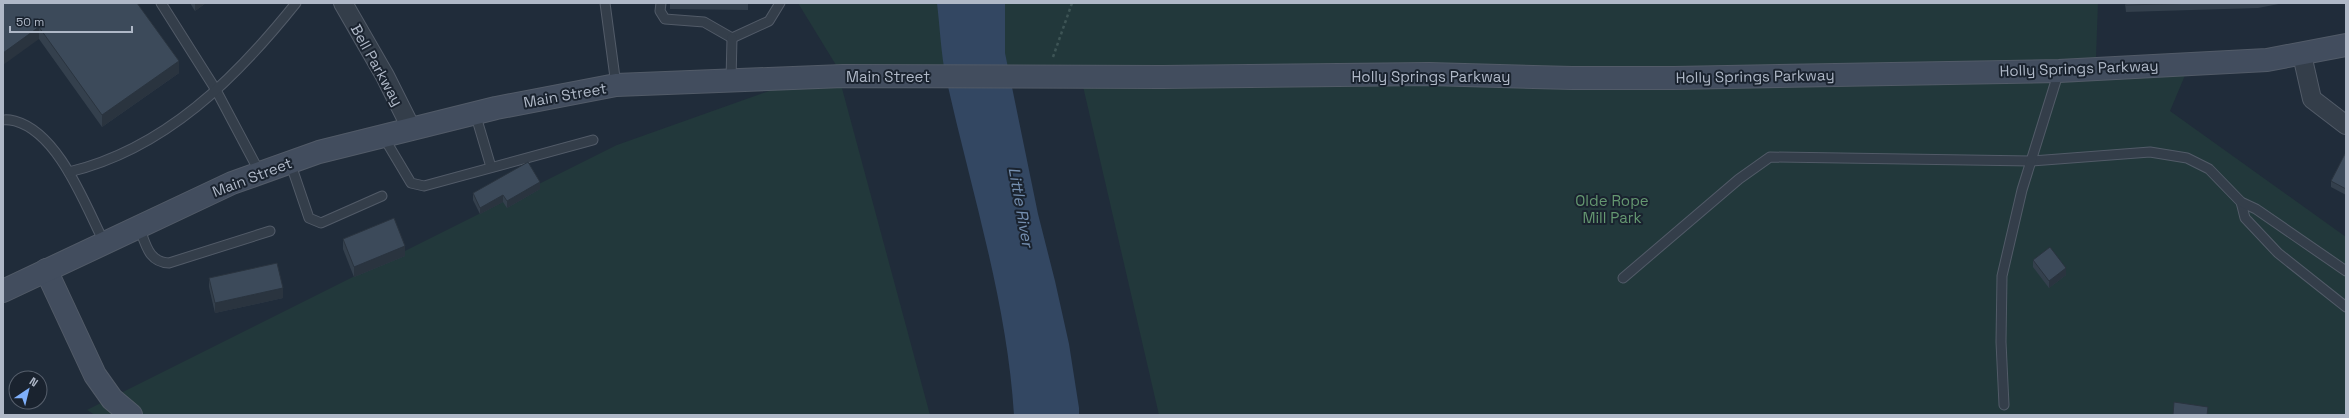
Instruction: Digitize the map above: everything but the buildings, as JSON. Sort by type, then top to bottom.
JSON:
[{"type":"main road","name":"Holly Springs Parkway","points":[[1162,77],[1429,74],[1572,78],[1674,78],[2059,71],[2267,60],[2302,55],[2346,45]]},
{"type":"main road","name":"Main Street","points":[[3,291],[139,225],[232,183],[290,162],[319,152],[411,128],[554,96],[616,85],[843,76],[1162,77]]},
{"type":"main road","points":[[46,270],[95,375],[112,398],[131,415]]},
{"type":"street","name":"Bell Parkway","points":[[342,3],[385,76],[411,128]]},
{"type":"street","points":[[2302,55],[2312,99],[2346,125]]},
{"type":"lane","points":[[161,3],[216,90],[260,173]]},
{"type":"lane","points":[[69,172],[116,158],[161,133],[216,90],[258,48],[296,3]]},
{"type":"lane","points":[[605,3],[616,85]]},
{"type":"lane","points":[[661,3],[660,11],[665,18],[704,22],[732,38]]},
{"type":"lane","points":[[732,38],[769,21],[780,3]]},
{"type":"lane","points":[[731,80],[732,38]]},
{"type":"lane","points":[[2004,405],[2001,342],[2002,276],[2022,190],[2059,71]]},
{"type":"lane","points":[[475,113],[490,167]]},
{"type":"lane","points":[[3,120],[26,124],[48,143],[69,172],[104,242]]},
{"type":"lane","points":[[383,136],[411,183],[424,186],[593,140]]},
{"type":"lane","points":[[1623,278],[1739,179],[1770,157],[2031,161],[2150,152],[2187,158],[2209,169],[2241,202],[2256,209],[2346,271]]},
{"type":"lane","points":[[290,162],[309,218],[314,222],[321,223],[382,196]]},
{"type":"lane","points":[[2241,202],[2245,218],[2278,253],[2346,307]]},
{"type":"lane","points":[[139,225],[152,258],[158,263],[169,263],[270,230]]},
{"type":"path","points":[[1052,61],[1072,3]]},
{"type":"green space","name":"Olde Rope Mill Park","points":[[798,3],[2098,3],[2096,57],[2120,74],[2186,73],[2170,111],[2346,237],[2346,415],[1159,415],[1079,69],[836,66],[930,415],[95,415],[87,410],[617,145],[831,69],[836,65]]},
{"type":"water","name":"Little River","points":[[937,3],[1005,3],[1005,53],[1038,214],[1069,344],[1079,415],[1014,415],[1004,330],[987,246],[946,78]]}]
